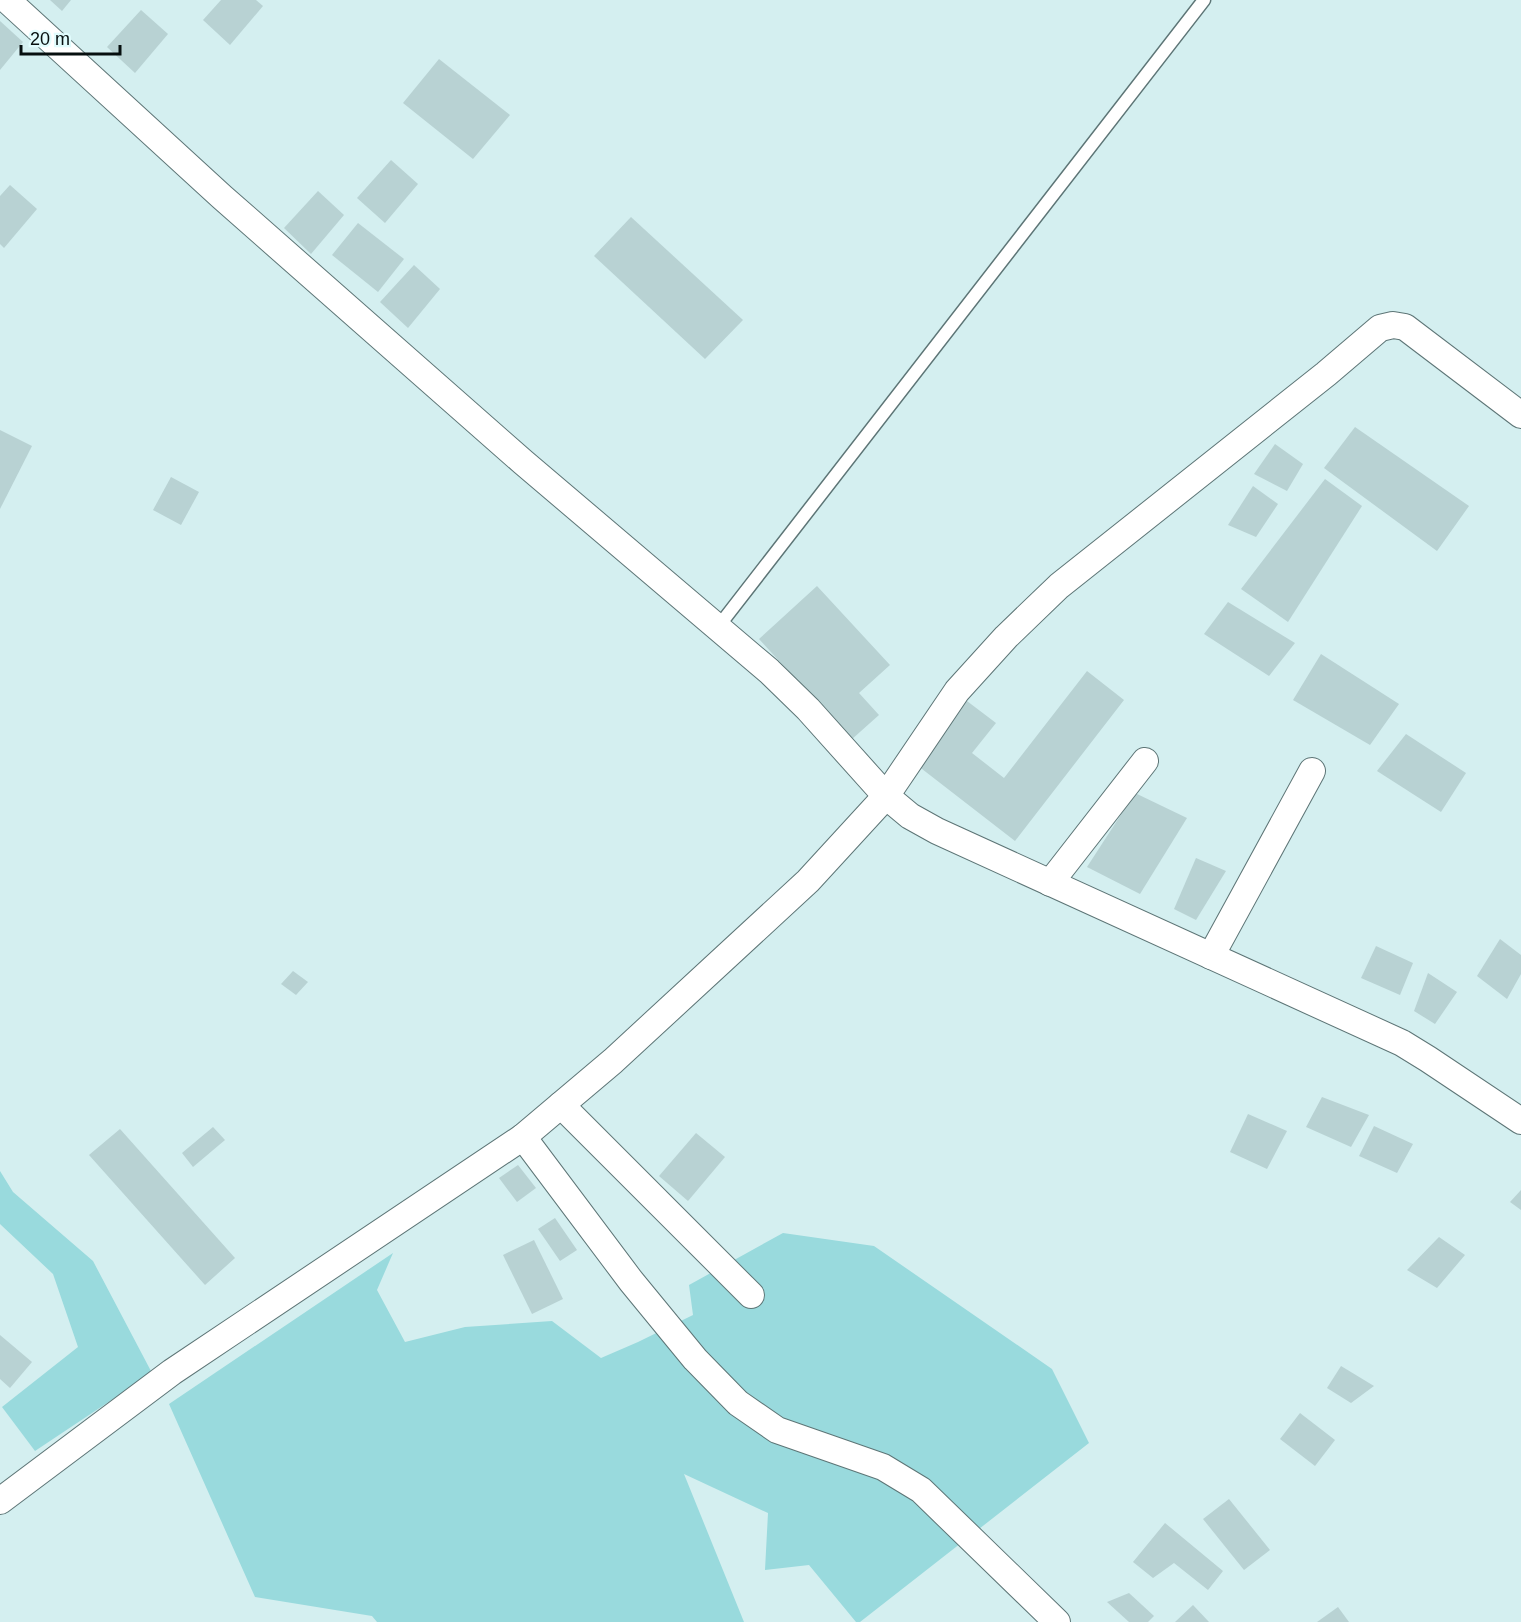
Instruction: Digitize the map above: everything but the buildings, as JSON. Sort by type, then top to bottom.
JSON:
[{"type":"street","points":[[7,0],[222,197],[523,462],[769,671],[808,709],[886,796],[910,816],[937,831],[1402,1043],[1521,1121]]},
{"type":"street","points":[[0,1501],[172,1372],[523,1137],[613,1061],[808,881],[886,796],[957,691],[1006,637],[1059,586],[1380,328],[1393,325],[1405,327],[1521,415]]},
{"type":"street","points":[[1050,883],[1145,761]]},
{"type":"street","points":[[1211,956],[1312,771]]},
{"type":"street","points":[[561,1105],[751,1295]]},
{"type":"street","points":[[523,1137],[631,1281],[688,1351],[738,1403],[777,1430],[883,1467],[921,1490],[1057,1622]]},
{"type":"lane","points":[[718,627],[1204,0]]},
{"type":"shaded area","points":[[0,1171],[13,1192],[93,1261],[152,1373],[35,1451],[2,1407],[78,1347],[53,1274],[0,1224]]},
{"type":"shaded area","points":[[783,1233],[874,1246],[1052,1369],[1089,1443],[860,1622],[856,1622],[809,1565],[765,1570],[768,1513],[684,1474],[744,1622],[377,1622],[372,1616],[255,1597],[169,1404],[393,1253],[377,1290],[405,1342],[465,1327],[552,1321],[601,1358],[693,1315],[689,1285]]}]
